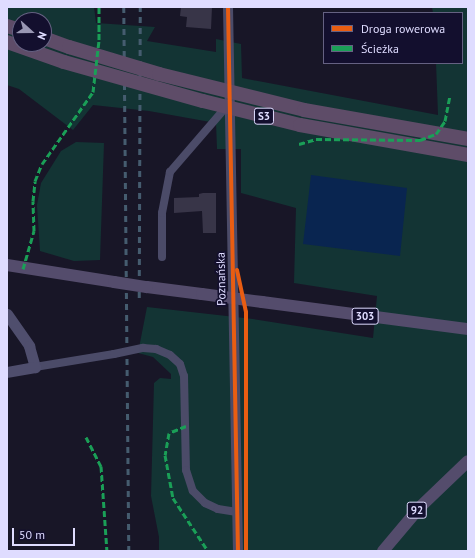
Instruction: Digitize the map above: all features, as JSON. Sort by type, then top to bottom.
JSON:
[{"type":"highway","name":"S3","points":[[52,41],[166,76],[296,109],[468,139]]},
{"type":"highway","name":"S3","points":[[7,42],[64,62],[196,100],[300,125],[468,155]]},
{"type":"main road","name":"303","points":[[7,265],[147,287],[468,329]]},
{"type":"main road","points":[[7,314],[29,346],[35,367],[7,372]]},
{"type":"main road","name":"92","points":[[383,551],[420,507],[468,461]]},
{"type":"street","name":"Poznańska","points":[[228,7],[228,105],[238,551]]},
{"type":"street","points":[[162,257],[162,213],[170,172],[228,105]]},
{"type":"street","points":[[35,367],[143,348],[156,349],[170,355],[180,364],[184,376],[186,470],[193,491],[205,503],[218,509],[237,512]]},
{"type":"green space","points":[[7,7],[94,7],[96,23],[155,27],[147,41],[216,52],[216,39],[241,44],[242,78],[438,115],[436,64],[463,64],[463,12],[433,12],[432,7],[468,7],[468,551],[159,551],[159,537],[151,496],[154,383],[160,378],[171,379],[171,374],[153,357],[138,353],[147,307],[253,319],[373,338],[377,296],[294,283],[296,208],[241,193],[241,149],[217,149],[216,123],[149,111],[93,105],[73,130],[19,89],[7,85]]},
{"type":"green space","points":[[76,142],[104,143],[100,260],[74,261],[40,251],[37,205],[41,183],[61,151]]},
{"type":"water","points":[[311,175],[407,188],[400,256],[303,244]]},
{"type":"building","points":[[181,7],[212,7],[211,29],[186,27],[187,17],[180,16]]},
{"type":"building","points":[[216,193],[216,233],[203,233],[202,211],[174,213],[174,198],[199,197],[199,194]]},
{"type":"railway","points":[[124,7],[129,551]]},
{"type":"railway","points":[[139,298],[140,7]]},
{"type":"marked path","points":[[23,269],[34,231],[33,201],[35,181],[42,164],[93,92],[99,40],[99,7]]},
{"type":"marked path","points":[[299,144],[316,139],[420,140],[436,134],[445,121],[450,95]]},
{"type":"marked path","points":[[186,426],[169,433],[165,455],[173,498],[208,551]]},
{"type":"marked path","points":[[86,437],[101,466],[107,551]]},
{"type":"cycle path","points":[[228,7],[238,551]]},
{"type":"cycle path","points":[[237,270],[246,312],[246,551]]}]
